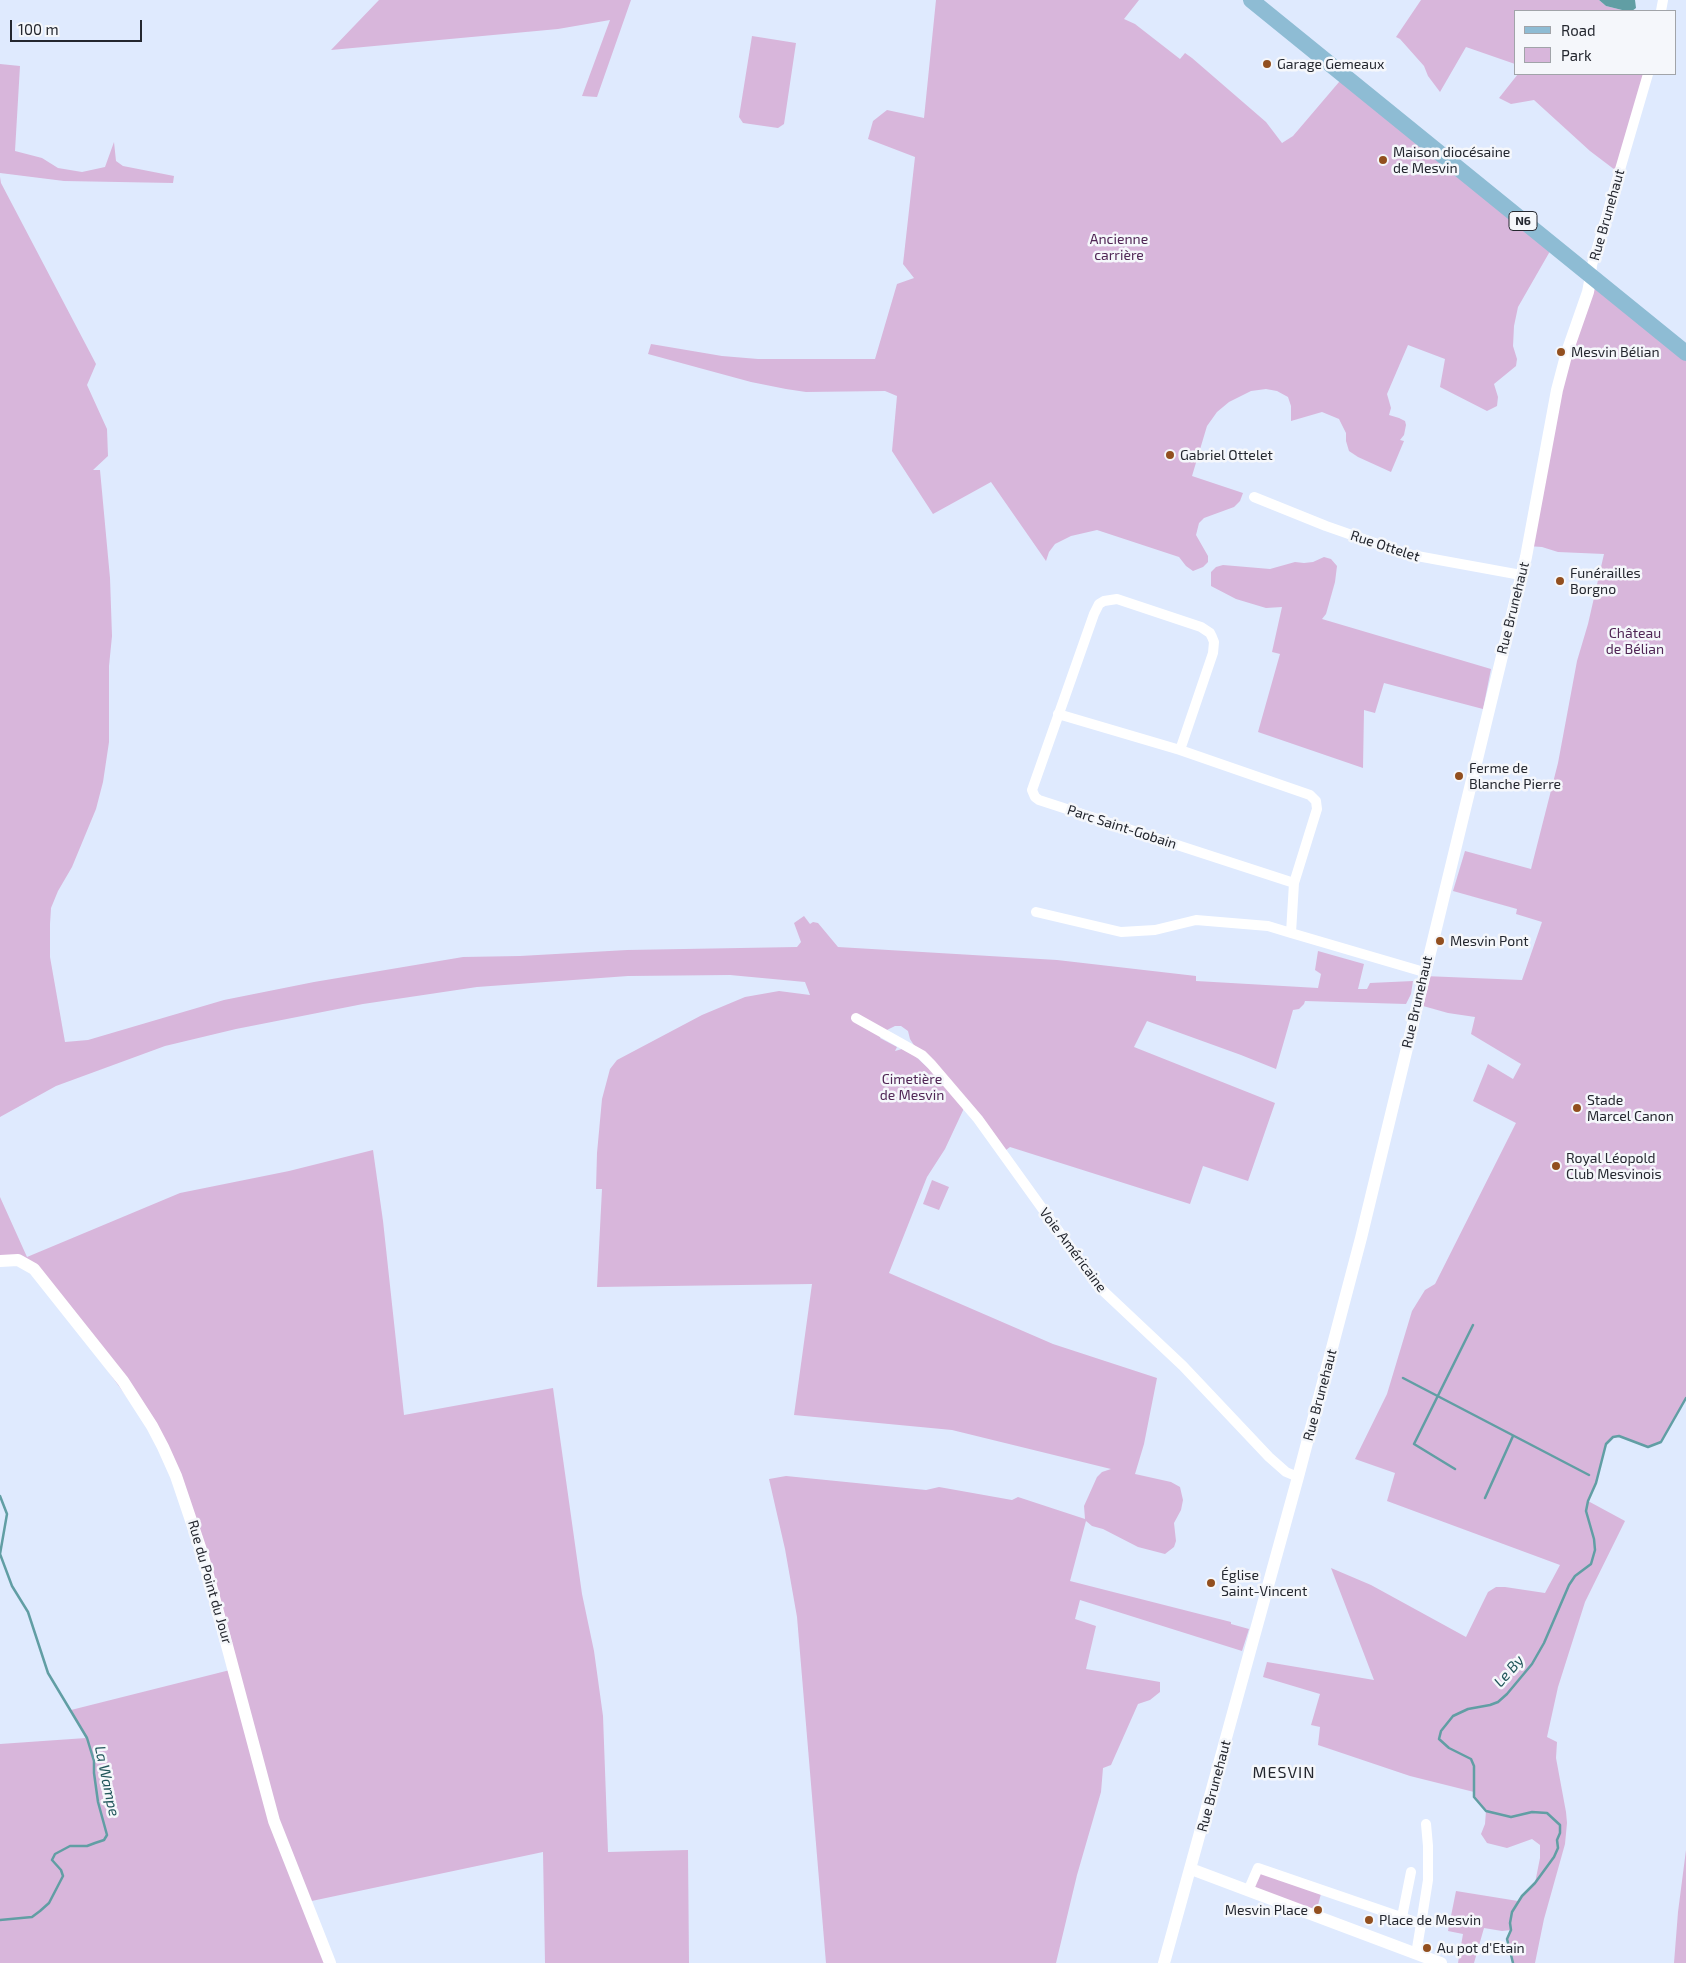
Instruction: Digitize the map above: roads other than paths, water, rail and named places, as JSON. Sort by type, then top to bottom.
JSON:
[{"type":"main road","name":"N6","points":[[1251,0],[1686,353]]},
{"type":"street","name":"Rue Brunehaut","points":[[1191,1870],[1361,1238],[1528,546],[1557,390],[1567,352],[1588,292],[1592,265],[1648,75]]},
{"type":"street","name":"Rue Ottelet","points":[[1254,497],[1326,526],[1406,554],[1521,575]]},
{"type":"street","name":"Parc Saint-Gobain","points":[[1180,750],[1213,653],[1214,648],[1210,633],[1201,627],[1117,599],[1104,601],[1096,608],[1058,714],[1032,790],[1035,797],[1039,800],[1294,883]]},
{"type":"street","points":[[1058,714],[1180,750],[1307,794],[1313,798],[1317,809],[1294,883],[1291,933]]},
{"type":"street","points":[[1036,912],[1122,932],[1155,930],[1196,920],[1268,926],[1424,972]]},
{"type":"street","name":"Voie Américaine","points":[[856,1018],[922,1055],[931,1064],[978,1119],[1098,1286],[1183,1366],[1269,1457],[1286,1472],[1298,1477]]},
{"type":"street","name":"Rue du Point du Jour","points":[[0,1262],[18,1260],[34,1269],[124,1381],[163,1446],[186,1502],[203,1556],[274,1821],[330,1963]]},
{"type":"street","points":[[1416,1954],[1428,1880],[1426,1824]]},
{"type":"street","points":[[1248,1891],[1258,1868],[1421,1924]]},
{"type":"street","points":[[1164,1963],[1191,1870],[1441,1963]]},
{"type":"street","points":[[1402,1917],[1411,1872]]},
{"type":"waterway","points":[[1455,1469],[1414,1444],[1473,1325]]},
{"type":"waterway","points":[[1403,1378],[1589,1475]]},
{"type":"waterway","name":"Le By","points":[[1513,1963],[1507,1939],[1511,1930],[1512,1912],[1522,1896],[1535,1883],[1554,1857],[1558,1848],[1557,1840],[1560,1833],[1560,1825],[1547,1813],[1532,1812],[1511,1817],[1486,1811],[1474,1797],[1474,1766],[1471,1759],[1449,1748],[1439,1739],[1441,1731],[1453,1716],[1468,1709],[1498,1702],[1507,1694],[1532,1664],[1544,1643],[1569,1585],[1575,1576],[1591,1564],[1595,1550],[1594,1539],[1586,1511],[1596,1483],[1606,1444],[1613,1437],[1619,1436],[1648,1447],[1661,1442],[1686,1398]]},
{"type":"waterway","points":[[1485,1498],[1513,1436]]},
{"type":"waterway","name":"La Wampe","points":[[0,1496],[7,1514],[0,1554],[12,1586],[28,1612],[48,1673],[87,1738],[94,1761],[98,1802],[107,1835],[104,1840],[87,1846],[70,1846],[55,1854],[52,1860],[61,1870],[63,1876],[49,1903],[40,1911],[32,1917],[0,1920]]},
{"type":"place","name":"Garage Gemeaux","points":[[1267,64]]},
{"type":"place","name":"Maison diocésaine de Mesvin","points":[[1383,160]]},
{"type":"place","name":"Mesvin Bélian","points":[[1561,352]]},
{"type":"place","name":"Gabriel Ottelet","points":[[1170,455]]},
{"type":"place","name":"Funérailles Borgno","points":[[1560,581]]},
{"type":"place","name":"Ferme de Blanche Pierre","points":[[1459,776]]},
{"type":"place","name":"Mesvin Pont","points":[[1440,941]]},
{"type":"place","name":"Stade Marcel Canon","points":[[1577,1108]]},
{"type":"place","name":"Royal Léopold Club Mesvinois","points":[[1556,1166]]},
{"type":"place","name":"Église Saint-Vincent","points":[[1211,1583]]},
{"type":"place","name":"Mesvin Place","points":[[1318,1910]]},
{"type":"place","name":"Place de Mesvin","points":[[1369,1920]]},
{"type":"place","name":"Au pot d'Etain","points":[[1427,1948]]},
{"type":"district","name":"MESVIN","points":[[1284,1773]]},
{"type":"park label","name":"Ancienne carrière","points":[[1119,248]]},
{"type":"park label","name":"Château de Bélian","points":[[1635,642]]},
{"type":"park label","name":"Cimetière de Mesvin","points":[[912,1088]]}]
